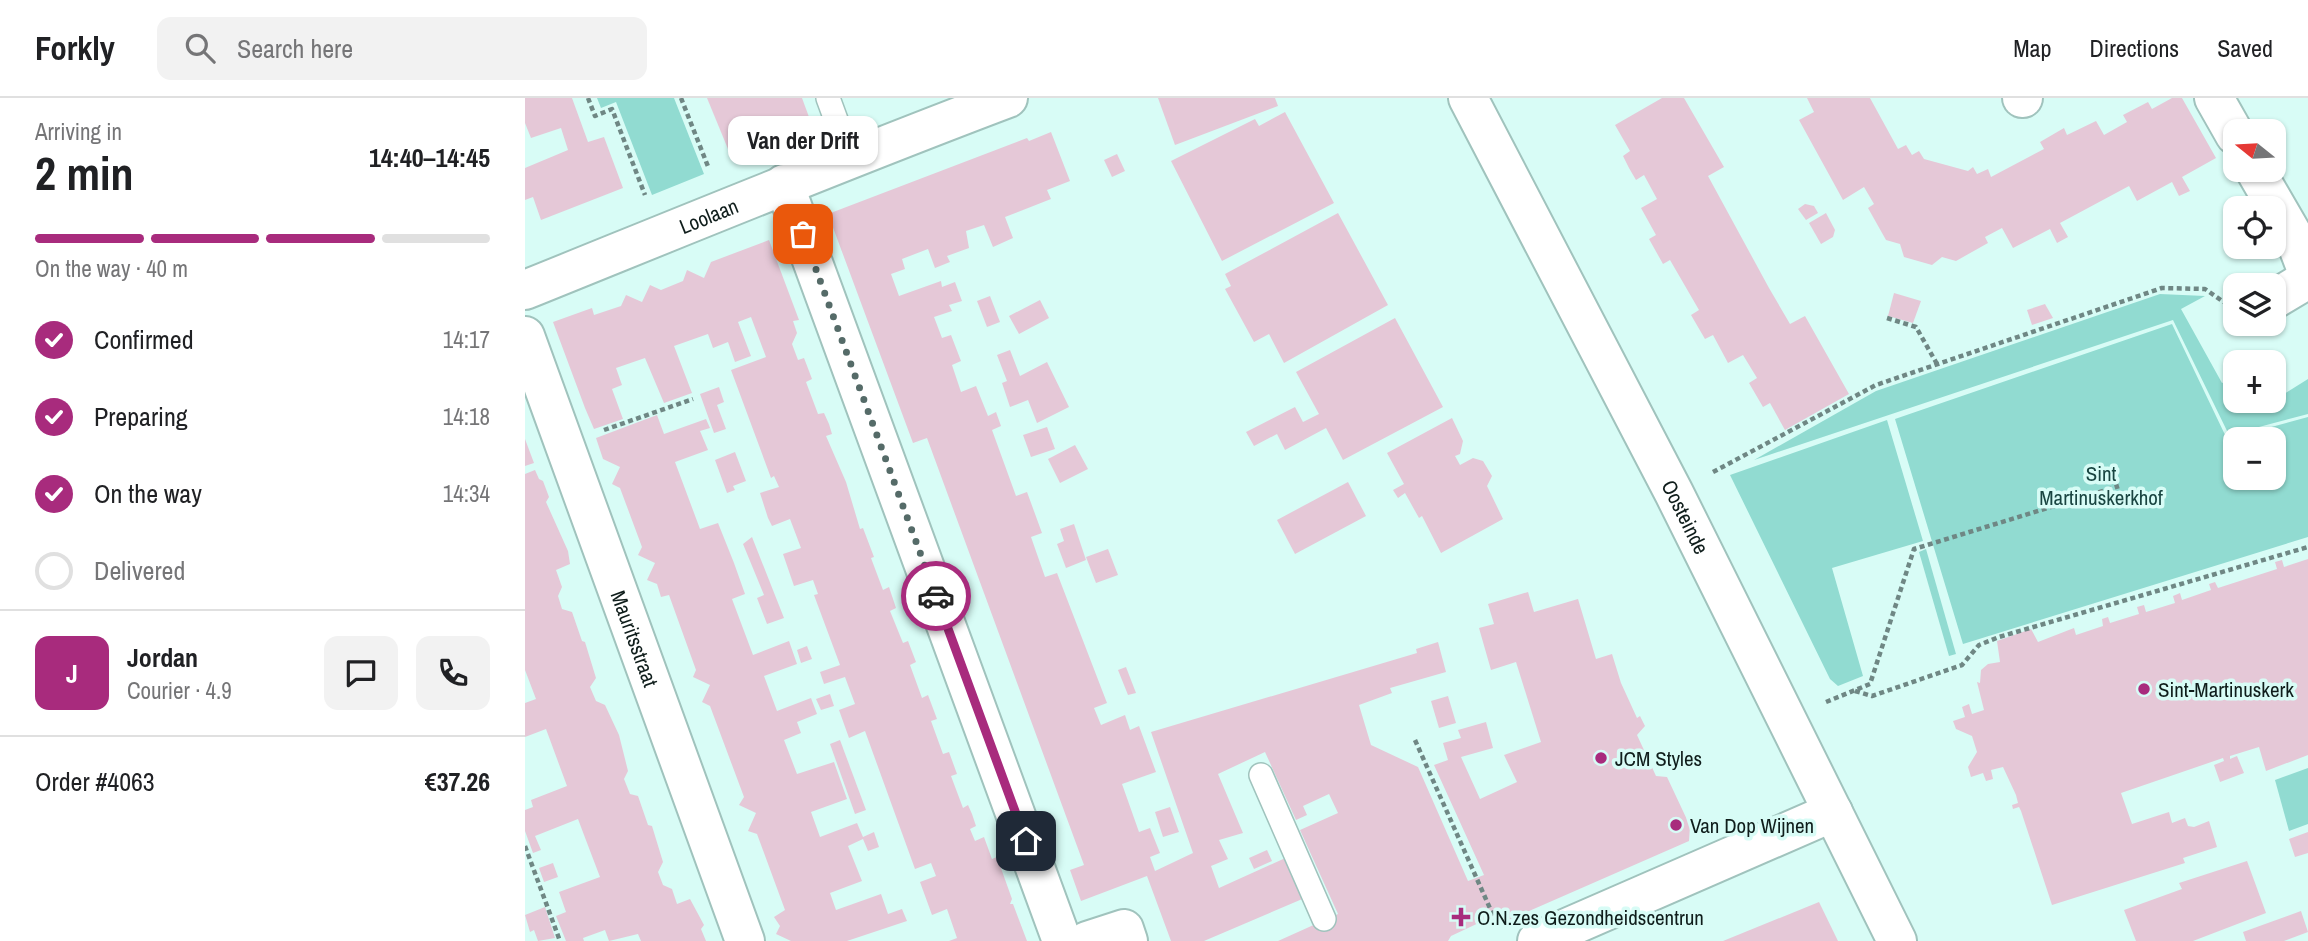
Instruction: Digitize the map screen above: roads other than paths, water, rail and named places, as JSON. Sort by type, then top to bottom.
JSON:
[{"type":"street","name":"Loolaan","points":[[525,290],[725,211],[784,184],[1008,98]]},
{"type":"street","name":"Oosteinde","points":[[1468,98],[1674,493],[1897,941]]},
{"type":"street","points":[[2214,98],[2226,119]]},
{"type":"street","points":[[2262,182],[2295,239],[2308,273]]},
{"type":"street","points":[[784,184],[1062,941]]},
{"type":"street","points":[[2286,292],[2308,279]]},
{"type":"street","name":"Mauritsstraat","points":[[525,336],[745,941]]},
{"type":"street","points":[[1537,941],[1833,812]]},
{"type":"street","points":[[1087,941],[1124,929],[1129,941]]},
{"type":"lane","points":[[828,98],[850,158]]},
{"type":"lane","points":[[1261,775],[1324,919]]},
{"type":"place","name":"Van der Drift","points":[[803,234]]},
{"type":"place","name":"Sint-Martinuskerk","points":[[2144,689]]},
{"type":"place","name":"JCM Styles","points":[[1601,758]]},
{"type":"place","name":"Van Dop Wijnen","points":[[1676,825]]},
{"type":"place","name":"O.N.zes Gezondheidscentrun","points":[[1461,917]]},
{"type":"park label","name":"Sint Martinuskerkhof","points":[[2101,485]]}]
